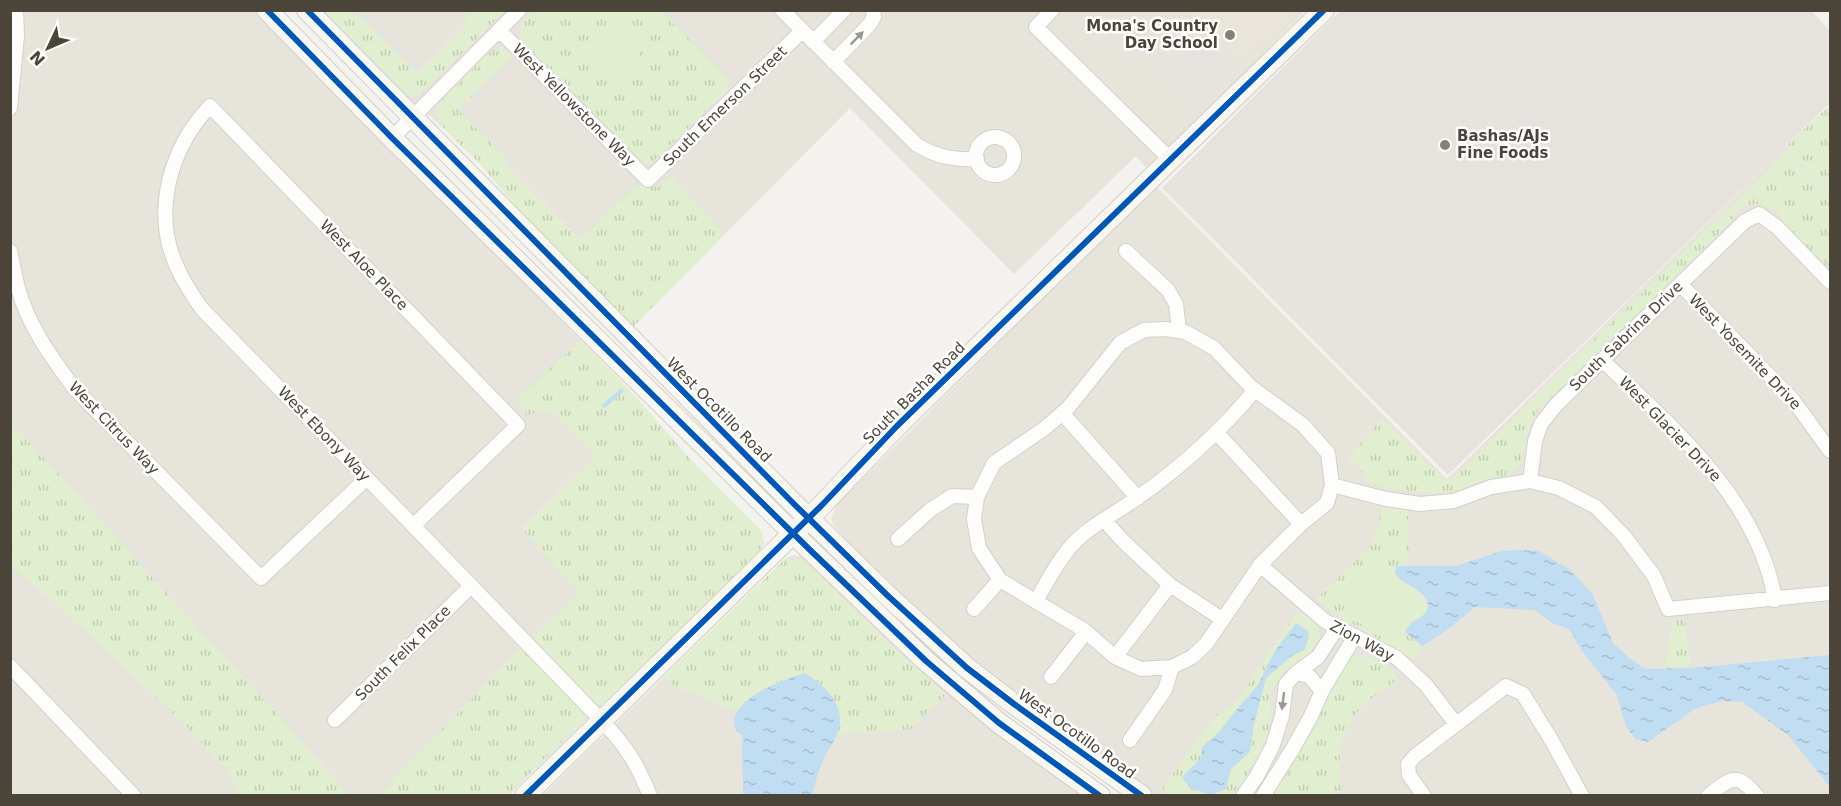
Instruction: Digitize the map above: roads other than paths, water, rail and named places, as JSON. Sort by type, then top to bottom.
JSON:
[{"type":"main road","points":[[267,10],[392,138],[926,661],[999,723],[1100,795]]},
{"type":"main road","name":"West Ocotillo Road","points":[[307,10],[808,518],[887,595],[967,668],[1142,795]]},
{"type":"main road","name":"South Basha Road","points":[[525,795],[793,533],[897,426],[1324,10]]},
{"type":"street","points":[[10,108],[17,36],[16,10]]},
{"type":"street","points":[[392,138],[519,10]]},
{"type":"street","points":[[782,10],[917,145],[945,158],[977,159]]},
{"type":"street","points":[[813,42],[844,10]]},
{"type":"street","points":[[833,62],[870,24],[874,17],[873,10]]},
{"type":"street","points":[[1052,10],[1036,27],[1171,160]]},
{"type":"street","name":"West Yellowstone Way","points":[[499,30],[648,180]]},
{"type":"street","name":"South Emerson Street","points":[[648,180],[802,31]]},
{"type":"street","name":"West Aloe Place","points":[[210,106],[518,425],[413,526]]},
{"type":"street","name":"West Ebony Way","points":[[210,106],[196,121],[183,142],[173,163],[167,191],[167,237],[175,264],[187,288],[202,309],[621,740],[632,755],[650,795]]},
{"type":"street","name":"South Sabrina Drive","points":[[1530,481],[1535,441],[1541,424],[1556,405],[1745,221],[1759,214],[1777,226],[1830,282]]},
{"type":"street","points":[[1126,250],[1168,290],[1176,304],[1179,331]]},
{"type":"street","name":"West Citrus Way","points":[[10,251],[18,290],[32,324],[74,388],[261,578],[367,478]]},
{"type":"street","name":"West Yosemite Drive","points":[[1680,284],[1793,400],[1830,451]]},
{"type":"street","points":[[1144,330],[1179,331],[1214,348],[1255,390],[1303,425],[1328,453],[1332,486],[1327,503],[1301,524],[1260,565],[1206,644],[1192,657],[1172,667],[1141,669],[1115,657],[1086,632],[1000,580],[979,548],[974,519],[977,497],[994,463],[1062,413],[1120,343],[1144,330]]},
{"type":"street","name":"West Glacier Drive","points":[[1602,360],[1660,416],[1723,484],[1756,538],[1766,563],[1775,600]]},
{"type":"street","points":[[1036,601],[1073,544],[1138,498],[1216,432],[1255,390]]},
{"type":"street","points":[[1062,413],[1138,498]]},
{"type":"street","points":[[1216,432],[1301,524]]},
{"type":"street","points":[[1332,486],[1386,499],[1420,504],[1454,501],[1491,487],[1530,481],[1559,488],[1596,507],[1624,536],[1654,576],[1668,609],[1830,594]]},
{"type":"street","points":[[898,540],[930,510],[952,496],[977,497]]},
{"type":"street","points":[[1104,520],[1170,585],[1222,620]]},
{"type":"street","name":"Zion Way","points":[[1260,565],[1324,621],[1397,658],[1426,685],[1455,724]]},
{"type":"street","points":[[974,609],[1000,580]]},
{"type":"street","points":[[1115,657],[1170,585]]},
{"type":"street","name":"South Felix Place","points":[[335,720],[471,586]]},
{"type":"street","points":[[1243,795],[1257,776],[1273,745],[1282,716],[1286,684],[1296,673],[1318,657],[1337,628]]},
{"type":"street","points":[[1051,677],[1086,632]]},
{"type":"street","points":[[1263,795],[1292,750],[1322,691],[1356,636]]},
{"type":"street","points":[[1130,740],[1165,690],[1172,667]]},
{"type":"street","points":[[12,671],[134,795]]},
{"type":"street","points":[[1296,673],[1310,676],[1322,691]]},
{"type":"street","points":[[1424,795],[1409,775],[1408,764],[1455,724],[1506,686],[1523,694],[1582,795]]},
{"type":"street","points":[[1708,795],[1727,781],[1736,779],[1745,781],[1757,795]]},
{"type":"water","points":[[1502,551],[1539,551],[1569,569],[1592,593],[1613,643],[1645,669],[1691,668],[1830,655],[1830,787],[1788,735],[1742,702],[1723,701],[1696,708],[1648,742],[1635,739],[1626,726],[1616,694],[1582,651],[1569,629],[1552,623],[1535,610],[1475,607],[1451,627],[1422,646],[1405,632],[1410,624],[1425,613],[1428,606],[1427,600],[1418,590],[1395,573],[1396,566],[1456,566]]},
{"type":"water","points":[[1296,623],[1309,632],[1305,650],[1293,655],[1266,678],[1254,724],[1250,752],[1231,769],[1226,789],[1210,795],[1189,787],[1182,777],[1201,758],[1202,747],[1220,731],[1258,685],[1275,651]]},
{"type":"water","points":[[805,673],[834,699],[840,721],[836,736],[821,764],[812,795],[743,795],[743,736],[737,732],[734,725],[736,714],[742,705],[762,690]]},
{"type":"waterway","points":[[604,406],[621,391]]},
{"type":"place","name":"Mona's Country Day School","points":[[1230,35]]},
{"type":"place","name":"Bashas/AJs Fine Foods","points":[[1445,145]]}]
